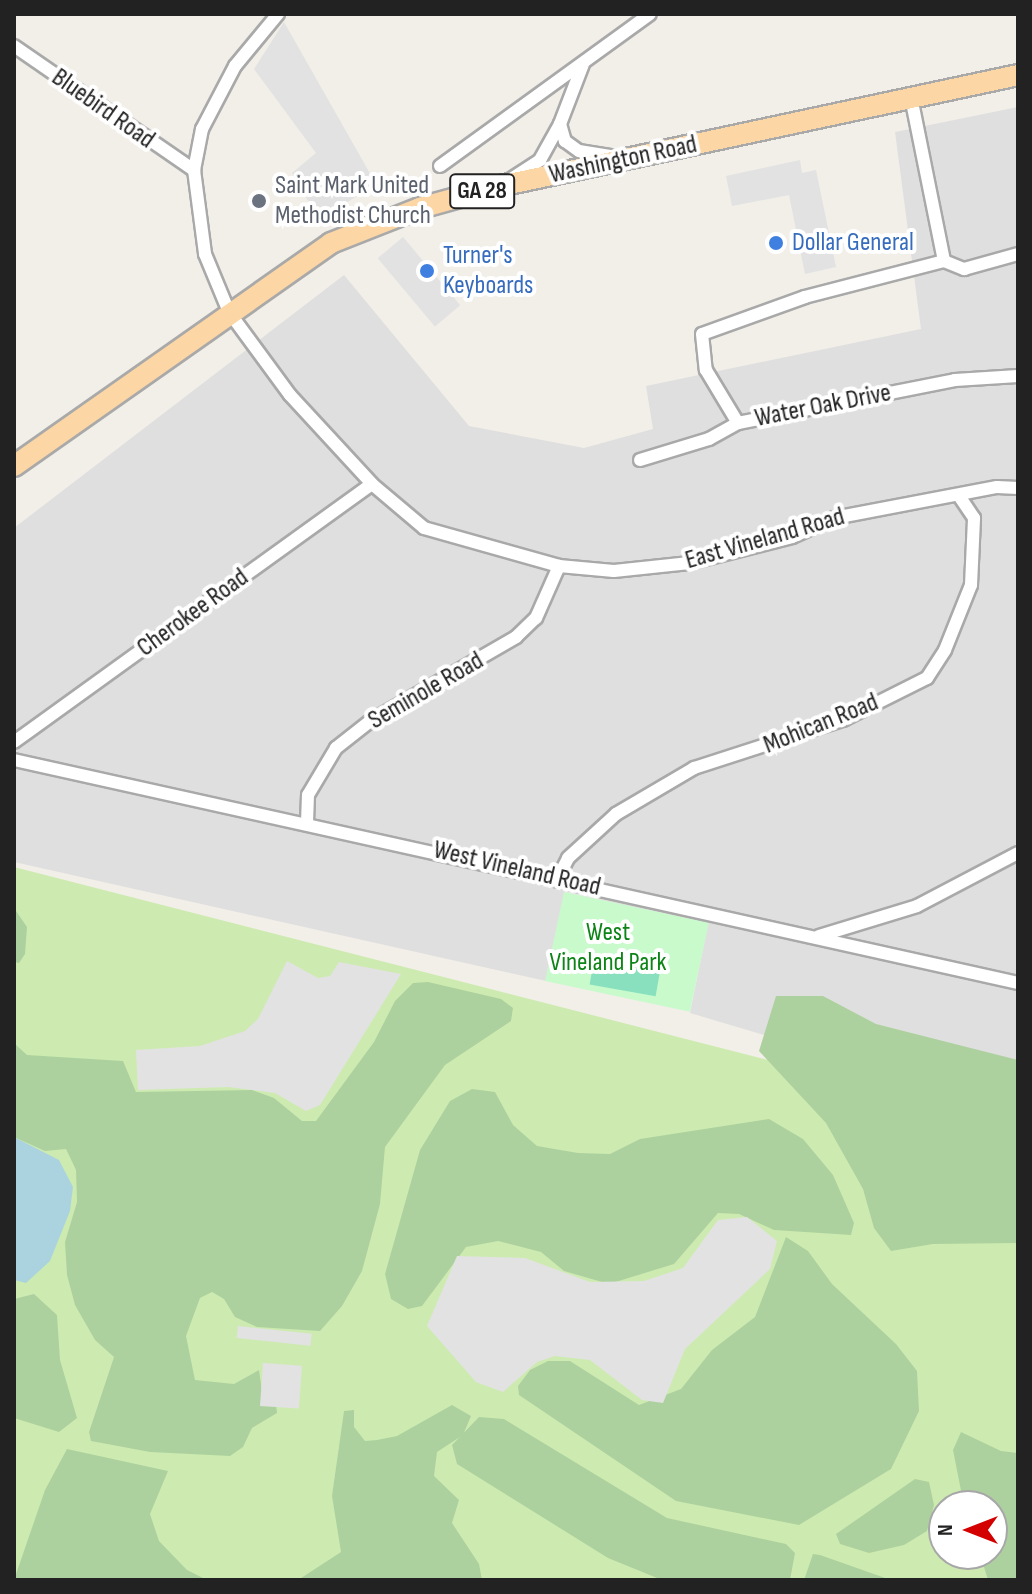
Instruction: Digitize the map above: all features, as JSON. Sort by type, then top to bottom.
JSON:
[{"type":"main road","name":"Washington Road","points":[[14,466],[331,243],[420,208],[500,186],[1018,75]]},
{"type":"street","points":[[194,170],[214,99],[278,14]]},
{"type":"street","points":[[440,166],[650,14]]},
{"type":"street","name":"Bluebird Road","points":[[14,46],[194,170]]},
{"type":"street","points":[[500,186],[540,160],[560,124],[583,64]]},
{"type":"street","points":[[911,97],[944,261],[964,269],[1018,254]]},
{"type":"street","points":[[560,124],[565,141],[579,151],[641,156]]},
{"type":"street","name":"East Vineland Road","points":[[194,170],[205,254],[229,312],[290,395],[372,484],[424,528],[559,566],[614,571],[690,563],[792,537],[834,518],[1018,488]]},
{"type":"street","name":"Water Oak Drive","points":[[944,261],[805,297],[702,334],[706,370],[738,423],[955,380],[1018,376]]},
{"type":"street","points":[[640,460],[719,435],[738,423]]},
{"type":"street","name":"Cherokee Road","points":[[14,742],[372,484]]},
{"type":"street","name":"Mohican Road","points":[[558,878],[568,858],[616,814],[694,768],[843,720],[927,678],[945,650],[971,585],[974,518],[959,496]]},
{"type":"street","name":"Seminole Road","points":[[307,823],[308,795],[336,748],[369,722],[516,637],[536,618],[559,566]]},
{"type":"street","name":"West Vineland Road","points":[[14,760],[558,878],[1018,983]]},
{"type":"street","points":[[815,937],[917,906],[1018,853]]},
{"type":"shaded area","points":[[284,22],[376,184],[319,220],[292,173],[316,153],[254,69]]},
{"type":"shaded area","points":[[1018,107],[1018,1110],[690,1013],[708,924],[565,892],[546,981],[14,862],[14,528],[344,275],[469,426],[584,448],[653,429],[646,386],[921,329],[895,132]]},
{"type":"shaded area","points":[[800,160],[802,173],[816,170],[836,267],[805,274],[789,195],[732,206],[726,176]]},
{"type":"shaded area","points":[[403,237],[460,305],[435,326],[378,258]]},
{"type":"shaded area","points":[[287,961],[318,978],[330,976],[339,962],[401,974],[320,1105],[306,1111],[275,1093],[228,1087],[138,1090],[136,1050],[200,1046],[245,1031],[258,1019]]},
{"type":"shaded area","points":[[747,1217],[777,1241],[770,1269],[685,1349],[663,1403],[642,1400],[590,1360],[555,1356],[537,1362],[503,1392],[476,1382],[427,1326],[457,1256],[525,1258],[590,1282],[644,1281],[683,1268],[718,1220]]},
{"type":"shaded area","points":[[238,1326],[312,1334],[310,1346],[237,1338]]},
{"type":"shaded area","points":[[263,1363],[302,1366],[299,1409],[260,1406]]},
{"type":"green space","points":[[14,867],[1018,1124],[1018,1580],[14,1580]]},
{"type":"green space","name":"West Vineland Park","points":[[564,892],[709,923],[690,1012],[545,981]]},
{"type":"green space","points":[[14,908],[27,927],[25,954],[19,963],[14,962]]},
{"type":"green space","points":[[595,954],[661,966],[656,996],[590,985]]},
{"type":"green space","points":[[428,982],[501,999],[513,1008],[511,1021],[445,1065],[385,1147],[380,1204],[362,1271],[342,1306],[320,1331],[257,1327],[235,1317],[224,1299],[212,1292],[200,1298],[186,1336],[195,1380],[234,1384],[259,1370],[263,1398],[276,1404],[277,1413],[252,1428],[243,1447],[230,1456],[150,1452],[91,1441],[89,1432],[114,1357],[95,1340],[75,1305],[67,1275],[65,1242],[77,1202],[76,1170],[66,1149],[45,1151],[14,1137],[14,1043],[27,1055],[123,1061],[136,1092],[252,1090],[274,1098],[302,1121],[316,1121],[374,1042],[395,1001],[413,983]]},
{"type":"green space","points":[[776,996],[823,996],[876,1024],[1018,1060],[1018,1243],[933,1244],[891,1251],[874,1228],[863,1189],[826,1123],[759,1051]]},
{"type":"green space","points":[[472,1089],[495,1092],[513,1125],[537,1146],[578,1153],[610,1154],[640,1139],[769,1119],[803,1139],[833,1175],[854,1223],[851,1235],[774,1230],[739,1214],[718,1213],[674,1264],[609,1284],[564,1271],[541,1252],[498,1241],[466,1247],[422,1306],[408,1309],[391,1299],[385,1274],[420,1150],[450,1101]]},
{"type":"green space","points":[[786,1237],[808,1251],[832,1284],[896,1344],[917,1371],[919,1411],[891,1469],[799,1525],[676,1501],[519,1395],[518,1386],[530,1370],[548,1361],[570,1361],[639,1405],[681,1389],[712,1350],[755,1317]]},
{"type":"green space","points":[[34,1294],[57,1315],[60,1360],[77,1418],[59,1432],[14,1418],[14,1299]]},
{"type":"green space","points":[[452,1405],[471,1416],[463,1435],[437,1452],[434,1476],[459,1500],[452,1523],[479,1564],[482,1580],[298,1580],[341,1552],[332,1496],[344,1411],[354,1410],[354,1427],[365,1441],[397,1436]]},
{"type":"green space","points":[[479,1417],[504,1419],[667,1518],[786,1544],[795,1553],[790,1580],[662,1580],[608,1558],[457,1464],[452,1445]]},
{"type":"green space","points":[[961,1432],[1001,1451],[1018,1453],[1018,1580],[988,1580],[985,1570],[1008,1570],[1008,1490],[961,1490],[953,1450]]},
{"type":"green space","points":[[67,1449],[168,1471],[150,1514],[159,1541],[187,1570],[207,1580],[14,1580],[45,1490]]},
{"type":"green space","points":[[915,1479],[929,1482],[927,1531],[904,1545],[869,1553],[840,1544],[836,1534]]},
{"type":"green space","points":[[813,1554],[820,1555],[891,1580],[804,1580]]},
{"type":"water","points":[[14,1137],[59,1160],[73,1187],[70,1211],[50,1261],[26,1283],[14,1280]]},
{"type":"place","name":"Saint Mark United Methodist Church","points":[[259,201]]},
{"type":"place","name":"Dollar General","points":[[776,243]]},
{"type":"place","name":"Turner's Keyboards","points":[[427,271]]}]
